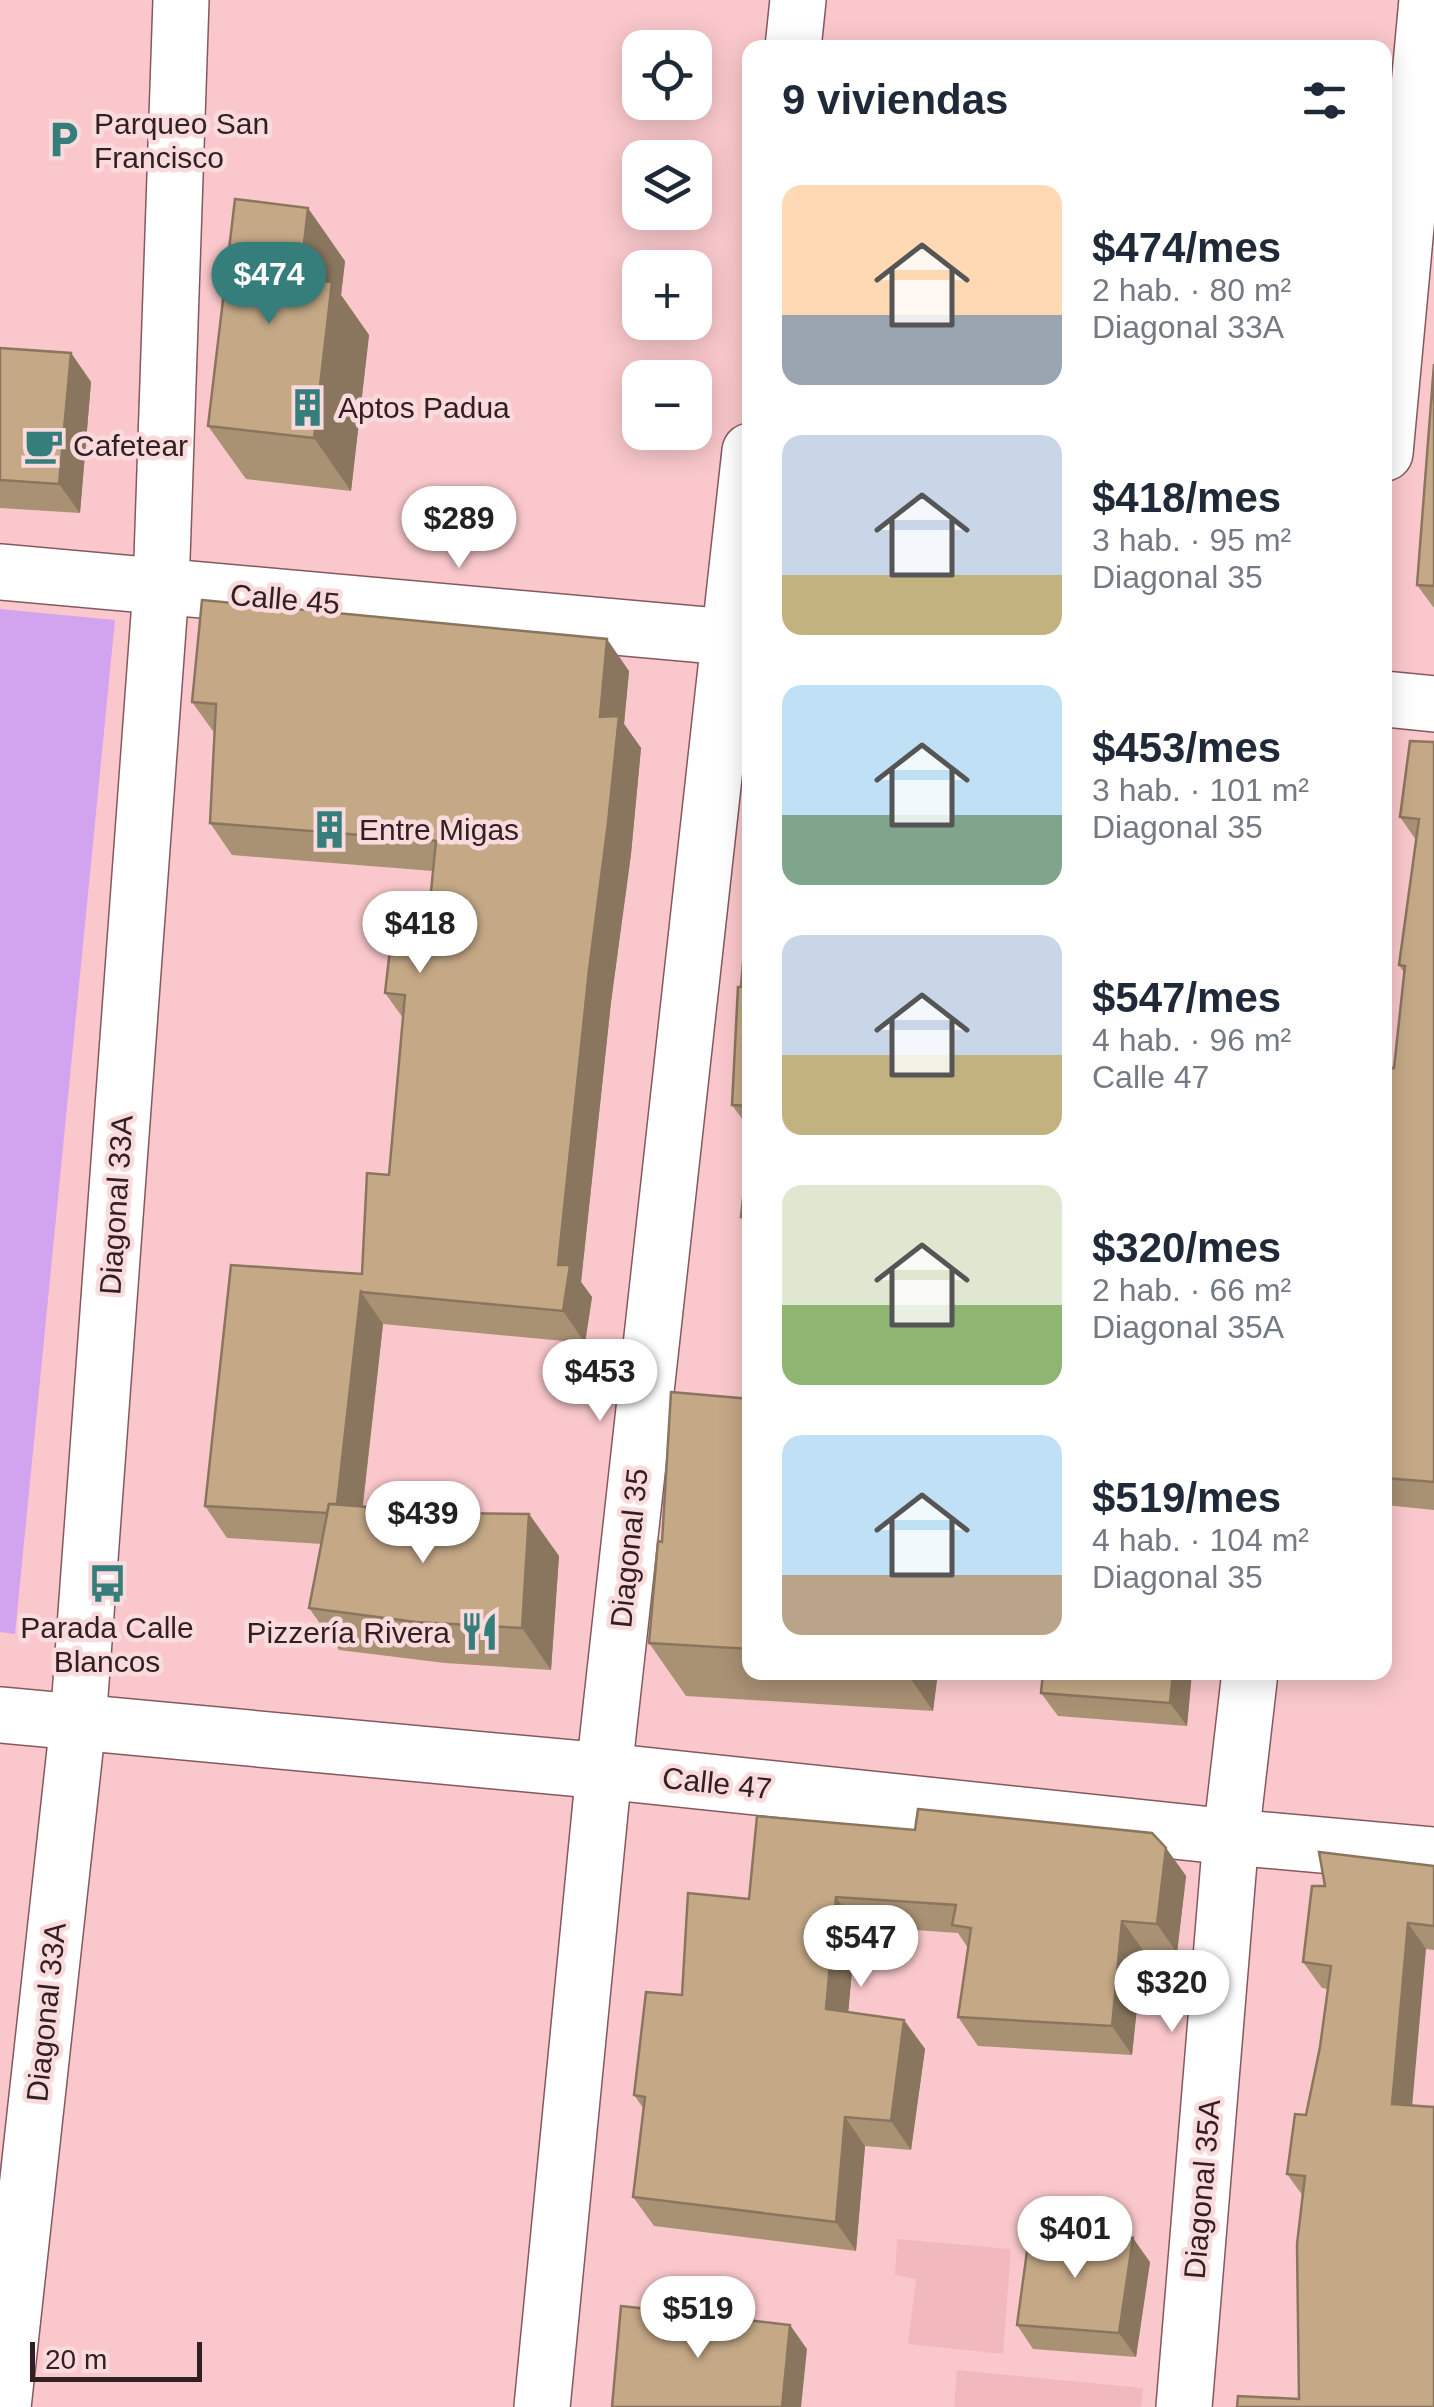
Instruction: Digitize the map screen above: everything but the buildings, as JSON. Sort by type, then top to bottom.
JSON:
[{"type":"street","name":"Diagonal 33A","points":[[2,2407],[78,1723],[160,588],[181,0]]},
{"type":"street","points":[[794,40],[798,0]]},
{"type":"street","points":[[1392,378],[1427,0]]},
{"type":"street","name":"Calle 45","points":[[0,572],[740,638]]},
{"type":"street","name":"Diagonal 35","points":[[542,2407],[604,1771],[742,601]]},
{"type":"street","points":[[1392,700],[1434,704]]},
{"type":"street","name":"Diagonal 35A","points":[[1184,2407],[1231,1837],[1249,1680]]},
{"type":"street","name":"Calle 47","points":[[0,1715],[1434,1855]]},
{"type":"shaded area","points":[[0,609],[115,620],[15,1634],[0,1632]]},
{"type":"shaded area","points":[[897,2239],[1011,2249],[1003,2354],[908,2344],[916,2279],[895,2275]]},
{"type":"shaded area","points":[[957,2370],[1143,2388],[1141,2407],[954,2407]]},
{"type":"place","name":"Parqueo San Francisco","points":[[64,140]]},
{"type":"place","name":"Aptos Padua","points":[[308,407]]},
{"type":"place","name":"Cafetear","points":[[43,445]]},
{"type":"place","name":"Entre Migas","points":[[329,829]]},
{"type":"place","name":"Parada Calle Blancos","points":[[107,1583]]},
{"type":"place","name":"Pizzería Rivera","points":[[480,1632]]}]
